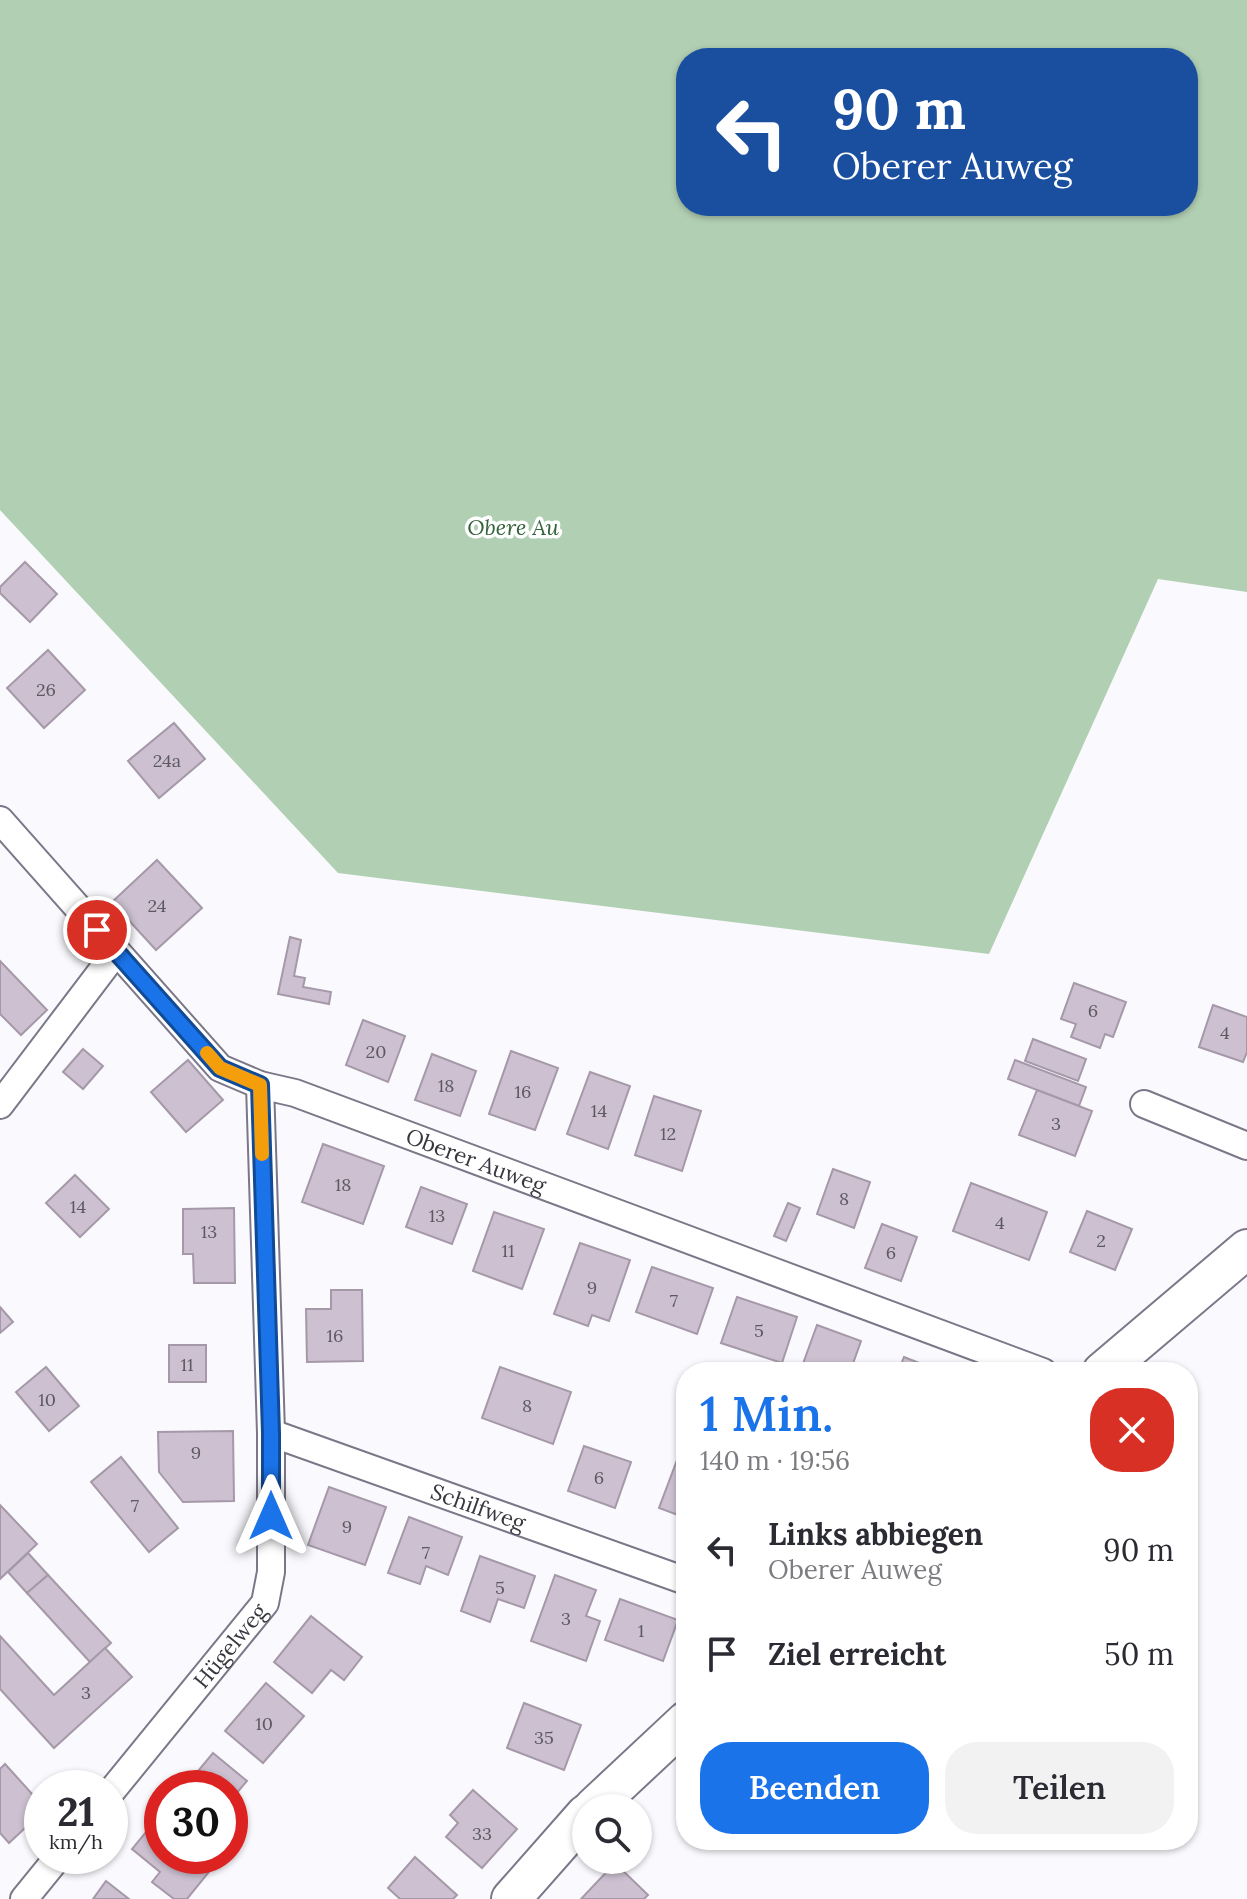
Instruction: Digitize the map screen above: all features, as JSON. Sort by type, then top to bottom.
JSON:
[{"type":"street","name":"Oberer Auweg","points":[[0,820],[220,1068],[260,1085],[295,1093],[1016,1362]]},
{"type":"street","points":[[0,1105],[116,952]]},
{"type":"street","name":"Hügelweg","points":[[128,1771],[265,1603],[271,1572],[271,1433],[260,1085]]},
{"type":"street","points":[[1144,1104],[1247,1146]]},
{"type":"street","points":[[1114,1362],[1247,1249]]},
{"type":"street","name":"Schilfweg","points":[[271,1433],[676,1577]]},
{"type":"street","points":[[608,1794],[676,1730]]},
{"type":"street","points":[[511,1899],[572,1830]]},
{"type":"street","points":[[24,1899],[44,1874]]},
{"type":"green space","name":"Obere Au","points":[[0,0],[1247,0],[1247,592],[1158,579],[989,954],[338,873],[0,510]]},
{"type":"building","points":[[25,562],[57,594],[30,622],[0,593],[0,587]]},
{"type":"building","points":[[48,650],[85,690],[44,728],[7,688]]},
{"type":"building","points":[[174,723],[205,759],[159,798],[128,761]]},
{"type":"building","points":[[157,860],[202,908],[156,950],[112,902]]},
{"type":"building","points":[[290,937],[301,940],[294,976],[305,978],[303,987],[331,992],[329,1004],[278,994]]},
{"type":"building","points":[[0,961],[47,1010],[21,1035],[0,1014]]},
{"type":"building","points":[[1074,983],[1126,1002],[1113,1037],[1105,1034],[1100,1048],[1071,1037],[1076,1024],[1061,1019]]},
{"type":"building","points":[[1213,1005],[1247,1017],[1247,1052],[1243,1062],[1199,1047]]},
{"type":"building","points":[[363,1020],[405,1036],[388,1082],[346,1065]]},
{"type":"building","points":[[1033,1039],[1086,1059],[1078,1081],[1025,1061]]},
{"type":"building","points":[[83,1049],[103,1066],[83,1089],[63,1072]]},
{"type":"building","points":[[511,1051],[558,1068],[535,1130],[489,1114]]},
{"type":"building","points":[[432,1054],[476,1071],[460,1116],[415,1100]]},
{"type":"building","points":[[188,1060],[223,1100],[186,1132],[151,1092]]},
{"type":"building","points":[[1015,1060],[1086,1087],[1079,1106],[1008,1079]]},
{"type":"building","points":[[590,1072],[630,1086],[608,1149],[567,1134]]},
{"type":"building","points":[[1037,1090],[1092,1111],[1075,1156],[1019,1135]]},
{"type":"building","points":[[654,1096],[701,1111],[682,1171],[635,1155]]},
{"type":"building","points":[[323,1144],[384,1166],[363,1224],[302,1202]]},
{"type":"building","points":[[833,1169],[870,1182],[854,1228],[817,1214]]},
{"type":"building","points":[[75,1175],[109,1209],[80,1237],[46,1203]]},
{"type":"building","points":[[971,1183],[1047,1212],[1029,1260],[953,1231]]},
{"type":"building","points":[[421,1187],[467,1204],[452,1244],[406,1227]]},
{"type":"building","points":[[788,1203],[800,1208],[786,1241],[774,1236]]},
{"type":"building","points":[[234,1208],[235,1283],[194,1283],[193,1254],[183,1254],[183,1209]]},
{"type":"building","points":[[1087,1211],[1132,1229],[1115,1270],[1070,1252]]},
{"type":"building","points":[[494,1212],[544,1229],[522,1289],[473,1271]]},
{"type":"building","points":[[882,1224],[917,1237],[901,1281],[865,1268]]},
{"type":"building","points":[[580,1243],[630,1260],[609,1321],[592,1315],[588,1326],[554,1314]]},
{"type":"building","points":[[652,1267],[713,1288],[697,1334],[636,1312]]},
{"type":"building","points":[[331,1290],[362,1290],[363,1361],[307,1362],[306,1309],[331,1309]]},
{"type":"building","points":[[737,1297],[797,1317],[782,1362],[721,1343]]},
{"type":"building","points":[[0,1307],[13,1322],[0,1333]]},
{"type":"building","points":[[817,1325],[861,1341],[854,1362],[804,1362]]},
{"type":"building","points":[[169,1345],[206,1345],[206,1382],[169,1382]]},
{"type":"building","points":[[46,1367],[79,1406],[49,1431],[16,1392]]},
{"type":"building","points":[[500,1367],[571,1392],[553,1444],[482,1418]]},
{"type":"building","points":[[233,1431],[234,1501],[183,1502],[159,1472],[158,1432]]},
{"type":"building","points":[[584,1446],[631,1462],[615,1508],[568,1491]]},
{"type":"building","points":[[121,1457],[178,1528],[149,1552],[91,1482]]},
{"type":"building","points":[[676,1463],[676,1514],[659,1508]]},
{"type":"building","points":[[329,1487],[386,1507],[365,1565],[308,1545]]},
{"type":"building","points":[[0,1505],[37,1544],[0,1579]]},
{"type":"building","points":[[409,1517],[462,1537],[448,1575],[426,1566],[420,1584],[388,1573]]},
{"type":"building","points":[[28,1553],[48,1575],[27,1593],[8,1572]]},
{"type":"building","points":[[480,1556],[535,1576],[524,1608],[498,1599],[490,1622],[461,1611]]},
{"type":"building","points":[[48,1575],[111,1643],[90,1662],[27,1593]]},
{"type":"building","points":[[555,1575],[596,1590],[586,1616],[600,1621],[586,1661],[531,1641]]},
{"type":"building","points":[[620,1599],[676,1619],[663,1661],[605,1640]]},
{"type":"building","points":[[311,1616],[362,1657],[344,1680],[331,1670],[312,1693],[274,1662]]},
{"type":"building","points":[[0,1636],[54,1695],[105,1648],[132,1677],[54,1748],[0,1689]]},
{"type":"building","points":[[266,1683],[304,1716],[263,1763],[225,1731]]},
{"type":"building","points":[[524,1703],[581,1725],[564,1770],[507,1748]]},
{"type":"building","points":[[213,1753],[234,1770],[199,1770]]},
{"type":"building","points":[[5,1764],[24,1785],[24,1829],[9,1843],[0,1833],[0,1769]]},
{"type":"building","points":[[473,1790],[517,1829],[482,1868],[446,1837],[458,1823],[450,1815]]},
{"type":"building","points":[[144,1834],[144,1859],[132,1849]]},
{"type":"building","points":[[415,1857],[457,1895],[453,1899],[400,1899],[388,1888]]},
{"type":"building","points":[[158,1874],[207,1874],[187,1899],[174,1899],[152,1882]]},
{"type":"building","points":[[605,1874],[626,1874],[648,1895],[644,1899],[581,1899]]},
{"type":"building","points":[[106,1881],[129,1899],[93,1899]]},
{"type":"slow traffic","points":[[207,1053],[220,1068],[260,1085],[262,1154]]},
{"type":"route","points":[[97,930],[220,1068],[260,1085],[271,1516]]}]
